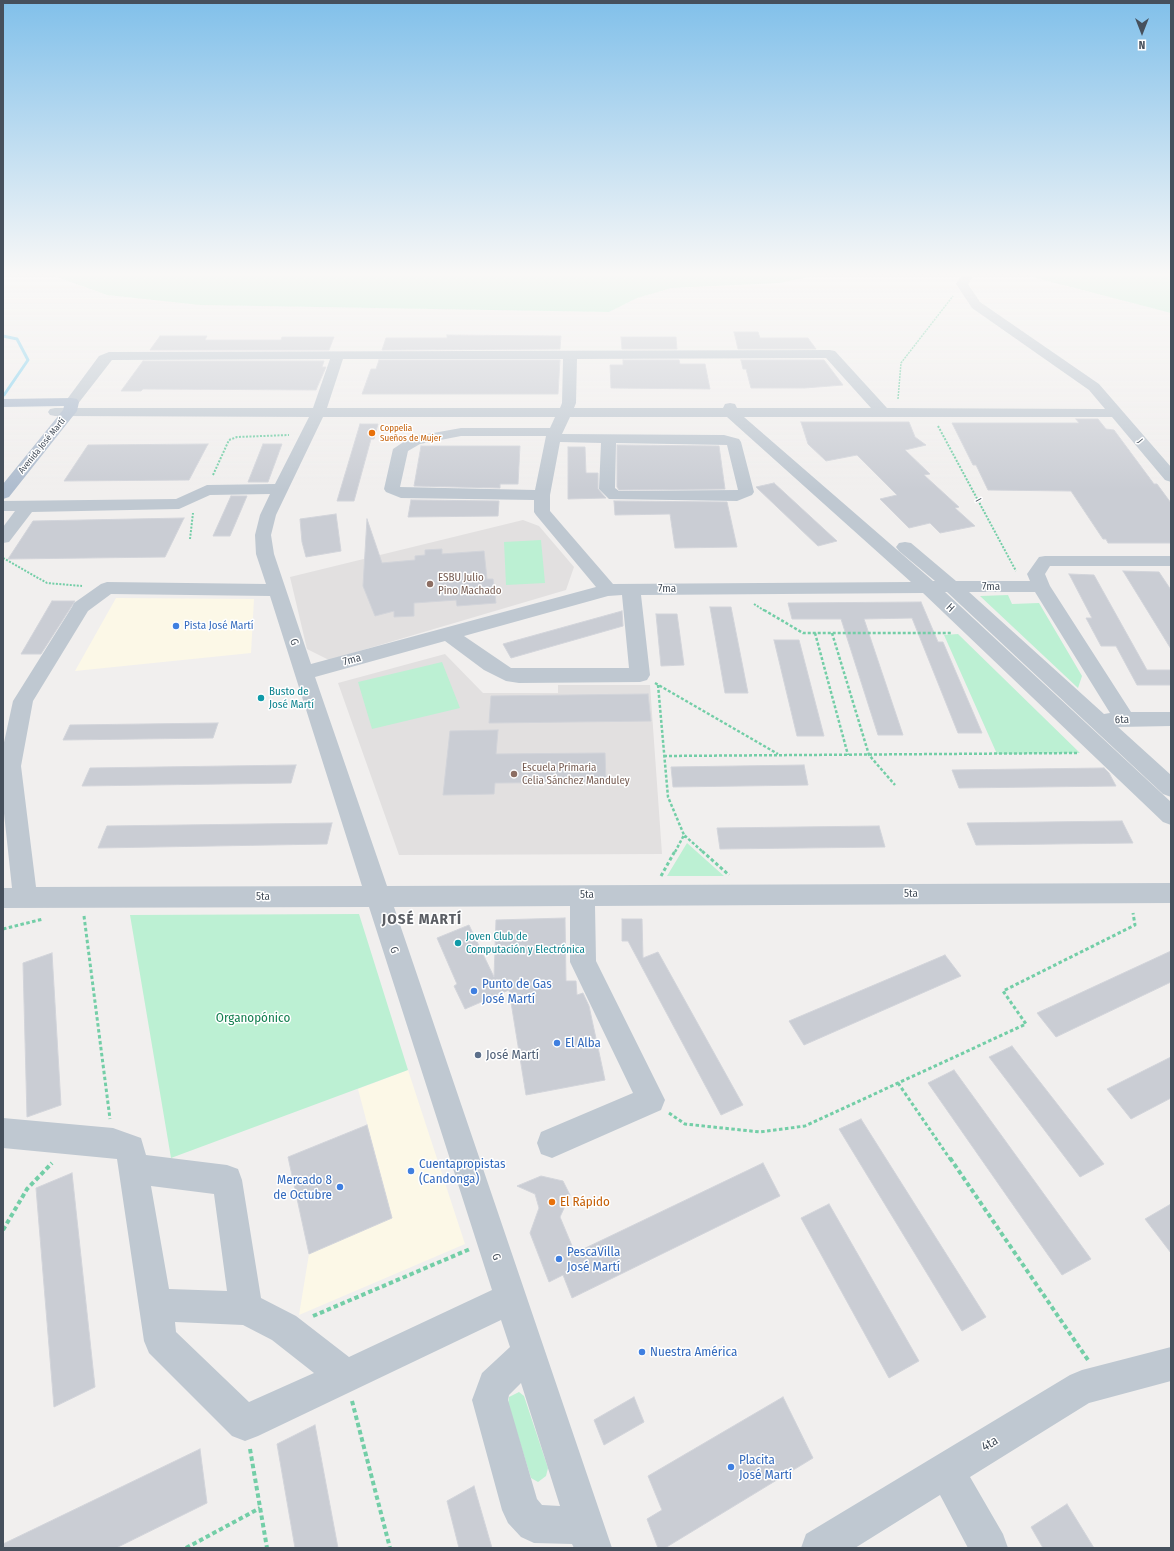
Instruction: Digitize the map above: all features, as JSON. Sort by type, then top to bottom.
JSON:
[{"type":"main road","points":[[6,407],[66,408]]},
{"type":"main road","points":[[6,407],[66,408]]},
{"type":"main road","name":"Avenida José Martí","points":[[3,476],[66,408]]},
{"type":"main road","name":"Avenida José Martí","points":[[3,494],[66,408]]},
{"type":"street","name":"J","points":[[1034,345],[1094,387],[1171,477]]},
{"type":"street","points":[[66,408],[104,358],[109,356],[830,354],[878,408]]},
{"type":"street","points":[[570,355],[566,408],[555,435],[542,495],[542,512],[608,590]]},
{"type":"street","name":"G","points":[[338,356],[316,417],[268,515],[263,535],[265,554],[376,896],[589,1537]]},
{"type":"street","points":[[878,408],[898,404],[1114,409]]},
{"type":"street","points":[[66,408],[316,417],[566,408],[878,408],[931,413],[1114,409]]},
{"type":"street","name":"H","points":[[739,409],[952,587],[1171,788]]},
{"type":"street","name":"H","points":[[739,409],[1106,753],[1171,816]]},
{"type":"street","points":[[542,495],[401,493],[392,489],[401,448],[416,440],[461,432],[555,435],[609,439],[724,439],[734,442],[746,492],[737,496],[615,496],[607,489],[609,439]]},
{"type":"street","points":[[3,506],[27,507],[179,504],[207,490],[281,489]]},
{"type":"street","points":[[3,538],[27,507]]},
{"type":"street","points":[[1125,720],[1032,586],[1036,574],[1045,561],[1171,561]]},
{"type":"street","name":"7ma","points":[[304,673],[608,590],[1032,586]]},
{"type":"street","points":[[14,898],[10,766],[23,701],[81,608],[107,588],[276,590]]},
{"type":"street","points":[[449,634],[491,665],[506,674],[519,676],[640,675],[631,590]]},
{"type":"street","name":"6ta","points":[[1072,721],[1171,719]]},
{"type":"street","name":"5ta","points":[[14,898],[1171,893]]},
{"type":"street","points":[[552,1143],[651,1100],[584,962],[582,896]]},
{"type":"street","points":[[3,1133],[113,1143],[130,1149],[161,1340],[245,1423],[510,1299]]},
{"type":"street","points":[[133,1169],[227,1180],[246,1308]]},
{"type":"street","points":[[155,1305],[246,1308],[284,1328],[346,1376]]},
{"type":"street","points":[[528,1353],[494,1385],[490,1400],[520,1510],[534,1524],[589,1537]]},
{"type":"street","name":"4ta","points":[[820,1548],[1082,1388],[1171,1364]]},
{"type":"street","points":[[946,1470],[989,1548]]},
{"type":"path","points":[[898,404],[901,363],[914,345]]},
{"type":"path","name":"I","points":[[931,413],[1032,586]]},
{"type":"path","points":[[207,490],[229,440],[316,417]]},
{"type":"path","points":[[3,558],[47,583],[107,588]]},
{"type":"path","points":[[730,589],[803,633],[977,633]]},
{"type":"path","points":[[815,633],[848,754]]},
{"type":"path","points":[[832,633],[869,755],[895,785]]},
{"type":"path","points":[[640,675],[779,755]]},
{"type":"path","points":[[658,685],[668,797],[684,835],[752,895]]},
{"type":"path","points":[[664,756],[1106,753]]},
{"type":"path","points":[[650,895],[684,835]]},
{"type":"path","points":[[651,1100],[685,1124],[760,1132],[805,1126],[1026,1024],[1003,991],[1136,925],[1130,893]]},
{"type":"path","points":[[82,898],[113,1143]]},
{"type":"path","points":[[898,1083],[1103,1382]]},
{"type":"path","points":[[3,1230],[27,1189],[75,1139]]},
{"type":"path","points":[[284,1328],[490,1240]]},
{"type":"path","points":[[346,1376],[390,1548]]},
{"type":"path","points":[[245,1423],[267,1548]]},
{"type":"path","points":[[186,1548],[260,1508]]},
{"type":"shaded area","name":"ESBU Julio Pino Machado","points":[[523,520],[539,526],[574,567],[566,590],[329,660],[307,649],[290,577]]},
{"type":"shaded area","name":"Pista José Martí","points":[[116,598],[254,599],[251,653],[75,671]]},
{"type":"shaded area","name":"Escuela Primaria Celia Sánchez Manduley","points":[[445,654],[483,693],[558,693],[558,685],[650,685],[662,854],[399,855],[338,683]]},
{"type":"shaded area","name":"Cuentapropistas (Candonga)","points":[[408,1070],[465,1244],[299,1315],[309,1254],[392,1218],[358,1089]]},
{"type":"green space","points":[[541,540],[545,583],[506,585],[504,542]]},
{"type":"green space","points":[[1008,595],[1012,604],[1039,603],[1082,676],[1078,688],[980,596]]},
{"type":"green space","points":[[958,634],[1080,753],[997,754],[944,635]]},
{"type":"green space","points":[[442,662],[460,708],[372,729],[358,682]]},
{"type":"green space","points":[[687,843],[724,876],[667,876]]},
{"type":"green space","name":"Organopónico","points":[[359,914],[408,1070],[171,1158],[130,915]]},
{"type":"green space","points":[[519,1392],[524,1396],[548,1468],[546,1476],[538,1482],[531,1478],[508,1404],[509,1397]]},
{"type":"building","points":[[153,345],[331,345],[329,350],[150,350]]},
{"type":"building","points":[[384,345],[560,345],[560,349],[382,350]]},
{"type":"building","points":[[622,345],[677,345],[677,349],[622,349]]},
{"type":"building","points":[[737,345],[813,345],[816,349],[738,349]]},
{"type":"building","points":[[379,360],[560,360],[558,394],[362,394],[371,369],[376,369]]},
{"type":"building","points":[[623,360],[679,360],[680,364],[705,364],[710,389],[611,388],[610,365],[623,365]]},
{"type":"building","points":[[741,360],[824,360],[843,385],[805,388],[751,388],[746,369],[743,369]]},
{"type":"building","points":[[143,361],[324,361],[322,367],[326,367],[316,390],[143,389],[141,391],[121,391]]},
{"type":"building","points":[[1076,419],[1098,419],[1106,429],[1114,430],[1154,484],[1157,484],[1171,503],[1171,543],[1108,543],[1106,539],[1103,539],[1071,491],[988,490],[976,465],[973,465],[952,423],[1079,423]]},
{"type":"building","points":[[801,422],[909,422],[915,437],[926,445],[905,450],[930,474],[924,475],[959,507],[955,508],[975,526],[940,533],[930,523],[909,528],[880,499],[897,495],[857,455],[826,461],[808,444]]},
{"type":"building","points":[[360,424],[378,424],[374,439],[371,439],[354,501],[337,501]]},
{"type":"building","points":[[208,444],[189,480],[64,481],[88,445]]},
{"type":"building","points":[[263,444],[282,444],[268,482],[248,482]]},
{"type":"building","points":[[617,445],[719,446],[725,489],[619,490],[617,487]]},
{"type":"building","points":[[421,446],[520,446],[518,484],[500,484],[500,488],[414,486]]},
{"type":"building","points":[[568,447],[585,447],[586,473],[598,473],[598,489],[606,498],[568,499]]},
{"type":"building","points":[[774,483],[837,541],[818,546],[756,487]]},
{"type":"building","points":[[231,496],[247,496],[230,536],[213,536]]},
{"type":"building","points":[[411,500],[499,501],[498,516],[408,517]]},
{"type":"building","points":[[614,501],[727,502],[737,547],[675,548],[670,514],[615,515]]},
{"type":"building","points":[[336,514],[341,551],[306,557],[302,542],[300,519]]},
{"type":"building","points":[[184,518],[165,557],[8,559],[33,521]]},
{"type":"building","points":[[367,519],[382,563],[415,560],[415,556],[425,555],[425,550],[442,549],[442,554],[484,551],[487,579],[493,579],[496,603],[457,606],[456,600],[414,603],[414,616],[394,617],[394,611],[375,616],[363,586]]},
{"type":"building","points":[[1123,571],[1159,572],[1171,590],[1171,649]]},
{"type":"building","points":[[1069,574],[1094,575],[1147,670],[1171,670],[1171,685],[1137,685],[1116,646],[1101,646],[1086,618],[1092,618]]},
{"type":"building","points":[[52,601],[75,601],[41,654],[21,654]]},
{"type":"building","points":[[921,602],[938,642],[943,642],[982,733],[958,733],[912,618],[864,619],[903,735],[878,735],[841,619],[792,619],[788,603]]},
{"type":"building","points":[[710,607],[731,607],[748,693],[725,693]]},
{"type":"building","points":[[622,611],[623,626],[511,658],[503,644]]},
{"type":"building","points":[[656,614],[677,614],[684,665],[661,666]]},
{"type":"building","points":[[774,640],[799,640],[824,736],[797,736]]},
{"type":"building","points":[[648,694],[651,721],[489,723],[491,696]]},
{"type":"building","points":[[218,723],[213,738],[63,740],[70,725]]},
{"type":"building","points":[[498,730],[496,754],[605,753],[606,782],[495,783],[494,794],[443,795],[450,731]]},
{"type":"building","points":[[296,765],[291,783],[82,786],[90,768]]},
{"type":"building","points":[[804,765],[808,785],[673,787],[671,767]]},
{"type":"building","points":[[1104,768],[1109,773],[1116,786],[959,788],[952,770]]},
{"type":"building","points":[[1122,821],[1133,843],[976,845],[967,823]]},
{"type":"building","points":[[332,823],[327,844],[98,848],[107,826]]},
{"type":"building","points":[[879,826],[885,847],[720,849],[717,828]]},
{"type":"building","points":[[565,918],[566,981],[576,981],[577,995],[583,993],[589,1006],[605,1080],[526,1095],[509,990],[465,1009],[454,986],[457,984],[437,938],[469,925],[494,977],[496,920]]},
{"type":"building","points":[[622,919],[642,919],[643,958],[658,952],[743,1105],[721,1115],[628,941],[622,941]]},
{"type":"building","points":[[1171,951],[1171,982],[1056,1037],[1037,1013]]},
{"type":"building","points":[[52,953],[61,1105],[27,1117],[23,963]]},
{"type":"building","points":[[945,955],[961,976],[804,1045],[789,1021]]},
{"type":"building","points":[[1012,1046],[1104,1164],[1080,1177],[989,1057]]},
{"type":"building","points":[[1171,1057],[1171,1098],[1131,1119],[1107,1089]]},
{"type":"building","points":[[954,1070],[1091,1259],[1062,1275],[928,1083]]},
{"type":"building","points":[[861,1119],[986,1317],[962,1331],[839,1129]]},
{"type":"building","name":"Mercado 8 de Octubre","points":[[367,1125],[392,1218],[309,1254],[288,1157]]},
{"type":"building","points":[[763,1163],[780,1196],[572,1298],[563,1275],[549,1282],[530,1233],[539,1208],[535,1194],[517,1186],[541,1176],[563,1181],[570,1195],[560,1217],[575,1253]]},
{"type":"building","points":[[72,1173],[95,1387],[54,1407],[36,1188]]},
{"type":"building","points":[[829,1204],[919,1361],[889,1378],[801,1218]]},
{"type":"building","points":[[1171,1204],[1171,1253],[1145,1219]]},
{"type":"building","points":[[634,1397],[644,1422],[604,1445],[594,1420]]},
{"type":"building","points":[[783,1397],[813,1458],[665,1548],[658,1548],[647,1519],[662,1510],[648,1476]]},
{"type":"building","points":[[315,1425],[338,1548],[295,1548],[277,1444]]},
{"type":"building","points":[[200,1449],[207,1503],[116,1548],[3,1548],[3,1544]]},
{"type":"building","points":[[474,1486],[492,1548],[459,1548],[447,1501]]},
{"type":"building","points":[[1067,1504],[1094,1548],[1043,1548],[1031,1527]]},
{"type":"waterway","points":[[4,395],[28,360],[20,345]]},
{"type":"place","name":"Coppelia Sueños de Mujer","points":[[372,433]]},
{"type":"place","name":"ESBU Julio Pino Machado","points":[[430,584]]},
{"type":"place","name":"Pista José Martí","points":[[176,626]]},
{"type":"place","name":"Busto de José Martí","points":[[261,698]]},
{"type":"place","name":"Escuela Primaria Celia Sánchez Manduley","points":[[514,774]]},
{"type":"place","name":"Joven Club de Computación y Electrónica","points":[[458,943]]},
{"type":"place","name":"Punto de Gas José Martí","points":[[474,991]]},
{"type":"place","name":"El Alba","points":[[557,1043]]},
{"type":"place","name":"José Martí","points":[[478,1055]]},
{"type":"place","name":"Cuentapropistas (Candonga)","points":[[411,1171]]},
{"type":"place","name":"Mercado 8 de Octubre","points":[[340,1187]]},
{"type":"place","name":"El Rápido","points":[[552,1202]]},
{"type":"place","name":"PescaVilla José Martí","points":[[559,1259]]},
{"type":"place","name":"Nuestra América","points":[[642,1352]]},
{"type":"place","name":"Placita José Martí","points":[[731,1467]]},
{"type":"district","name":"JOSÉ MARTÍ","points":[[422,920]]}]
